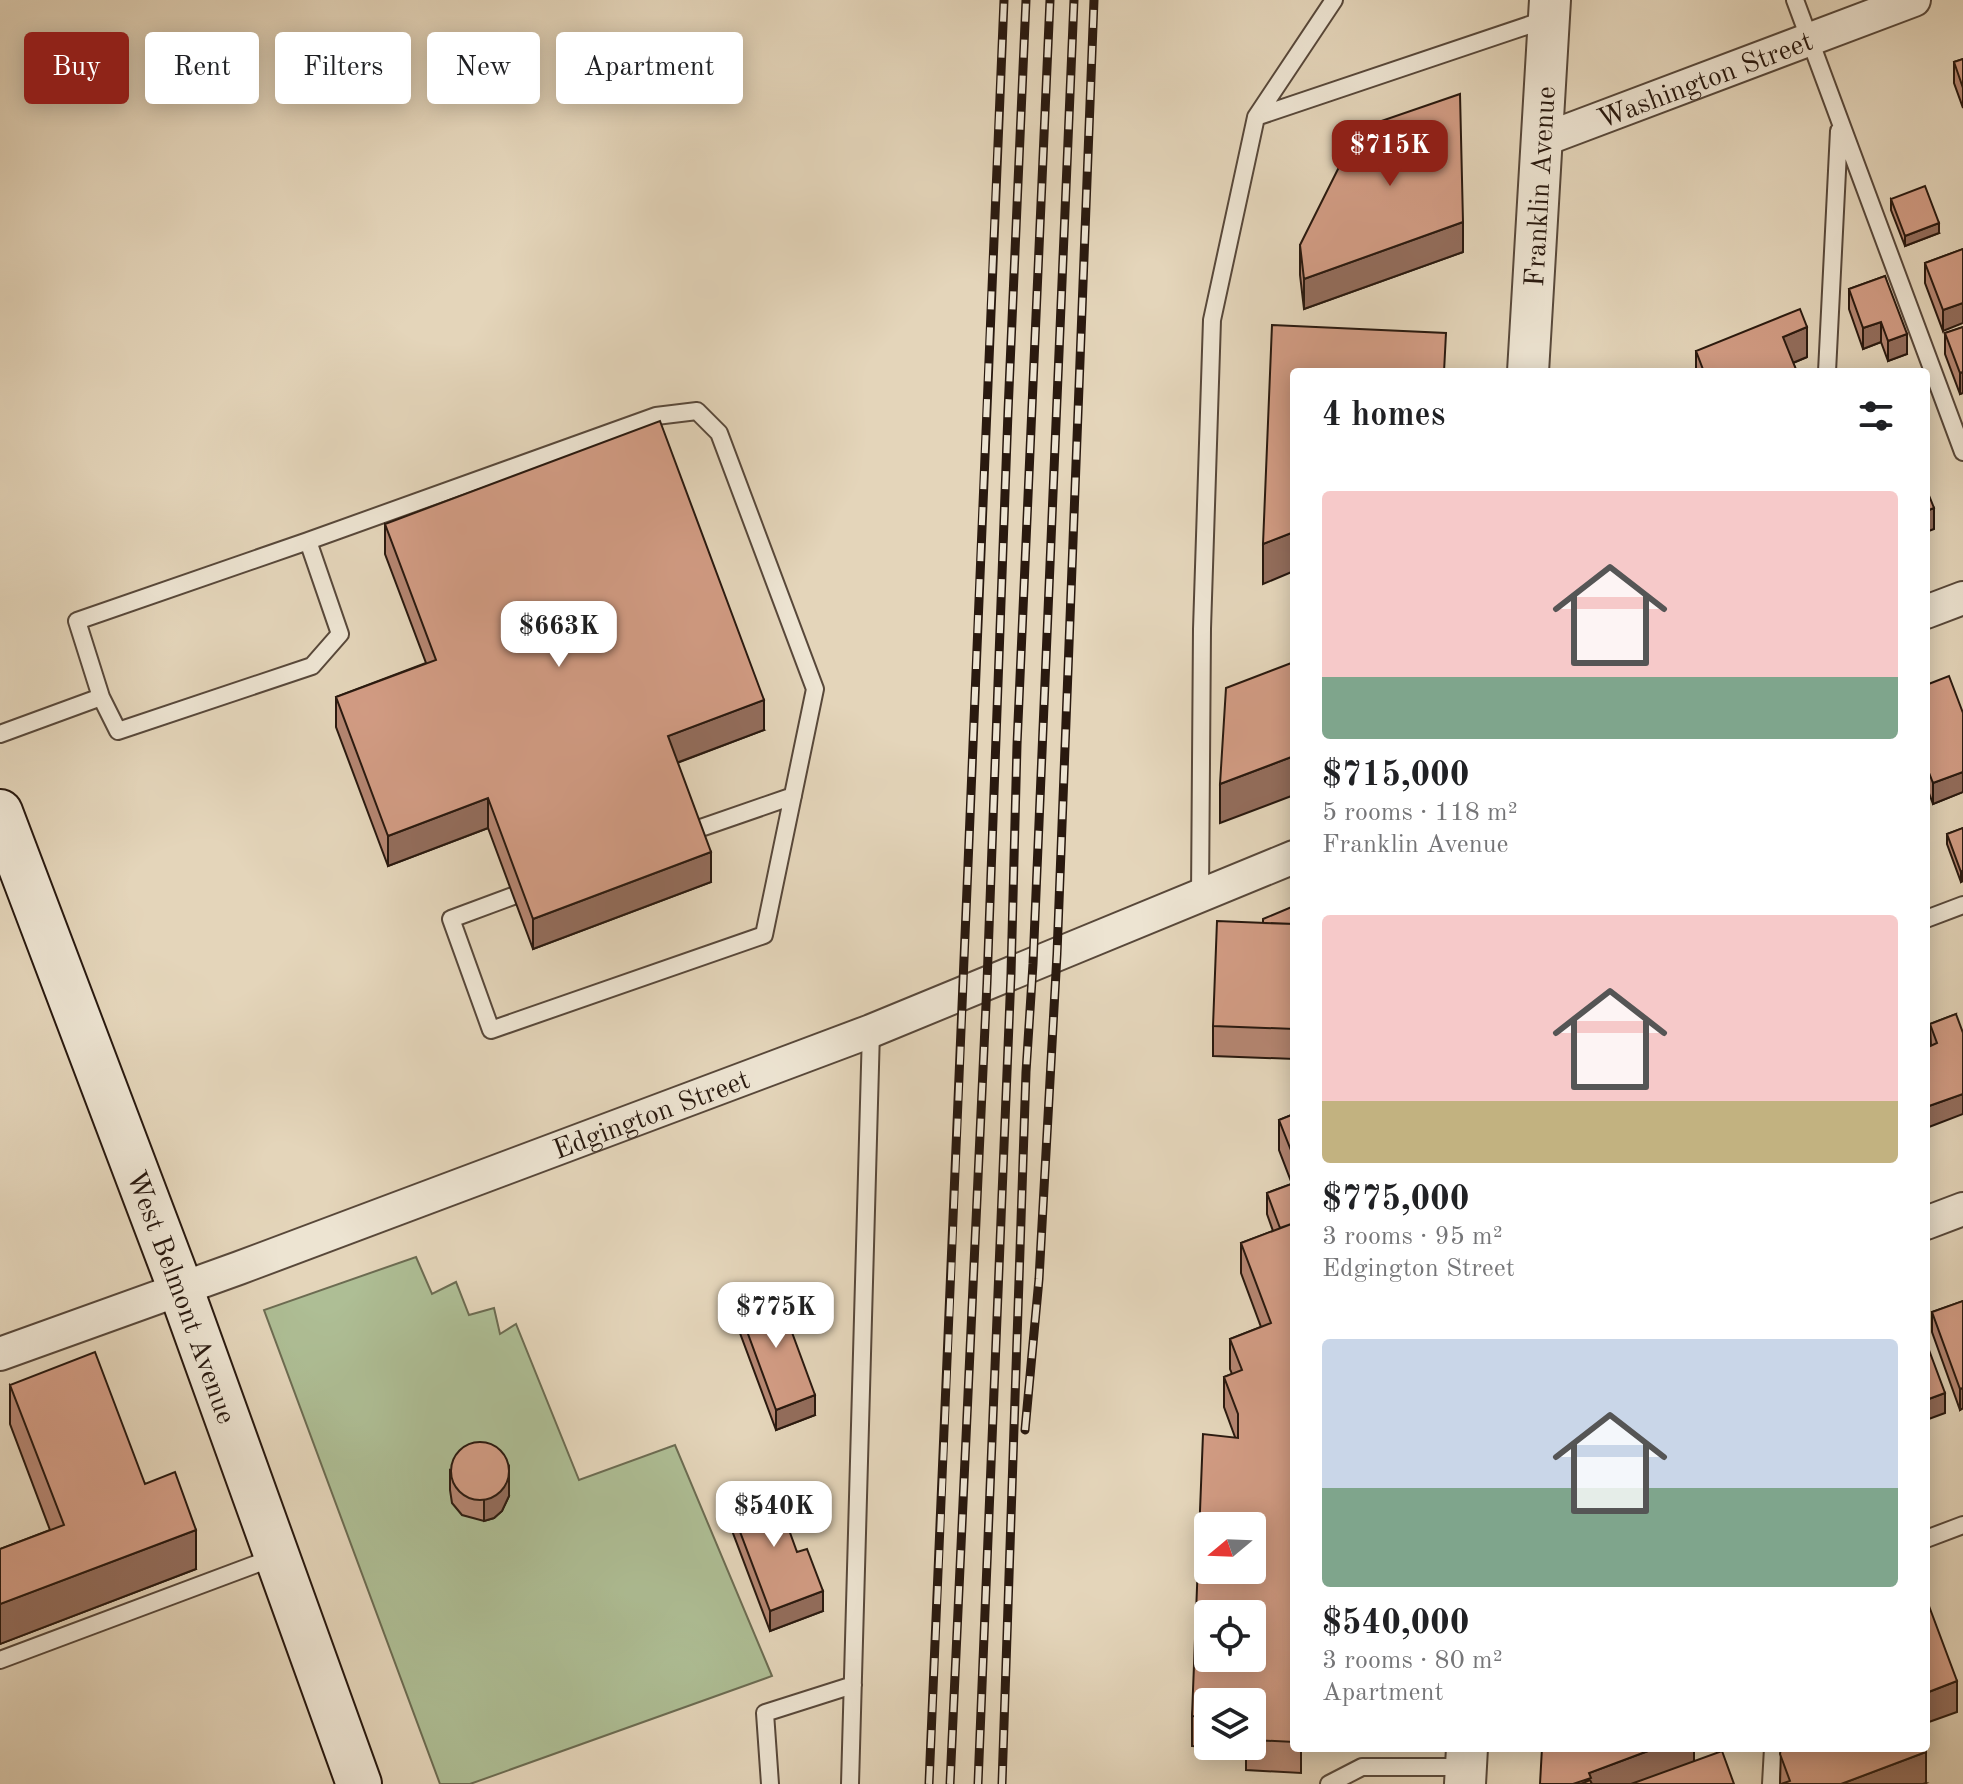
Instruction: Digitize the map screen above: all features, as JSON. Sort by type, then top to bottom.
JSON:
[{"type":"main road","name":"West Belmont Avenue","points":[[0,812],[181,1290],[359,1784]]},
{"type":"street","name":"Washington Street","points":[[1540,141],[1914,0]]},
{"type":"street","name":"Franklin Avenue","points":[[1528,368],[1550,9]]},
{"type":"street","points":[[1930,610],[1963,598]]},
{"type":"street","name":"Edgington Street","points":[[0,1354],[181,1290],[871,1031],[1290,859]]},
{"type":"street","points":[[1930,1221],[1963,1209]]},
{"type":"lane","points":[[1200,896],[1202,629],[1212,320],[1256,117],[1334,0]]},
{"type":"lane","points":[[1795,0],[1963,452]]},
{"type":"lane","points":[[1256,117],[1550,9]]},
{"type":"lane","points":[[1827,368],[1840,121]]},
{"type":"lane","points":[[308,541],[340,634],[312,666],[118,731],[101,697],[77,621],[656,416],[697,411],[719,433],[815,689],[764,935],[491,1030],[451,919],[513,896]]},
{"type":"lane","points":[[0,734],[101,697]]},
{"type":"lane","points":[[692,831],[793,796]]},
{"type":"lane","points":[[1930,917],[1963,905]]},
{"type":"lane","points":[[850,1784],[871,1031]]},
{"type":"lane","points":[[1930,1537],[1963,1525]]},
{"type":"lane","points":[[0,1660],[277,1557]]},
{"type":"lane","points":[[770,1784],[765,1713],[853,1685]]},
{"type":"lane","points":[[1771,1784],[1773,1752]]},
{"type":"lane","points":[[1329,1784],[1362,1767],[1466,1766]]},
{"type":"green space","points":[[416,1257],[432,1294],[456,1282],[469,1315],[494,1308],[500,1334],[516,1324],[579,1480],[675,1445],[772,1676],[470,1784],[440,1784],[264,1310]]},
{"type":"building","points":[[1963,59],[1963,88],[1954,62]]},
{"type":"building","points":[[1460,94],[1463,222],[1304,279],[1300,245],[1358,129]]},
{"type":"building","points":[[1925,186],[1939,223],[1905,236],[1891,199]]},
{"type":"building","points":[[1963,249],[1963,303],[1943,310],[1925,263]]},
{"type":"building","points":[[1885,276],[1907,334],[1888,341],[1881,322],[1863,328],[1849,289]]},
{"type":"building","points":[[1800,309],[1807,327],[1783,337],[1795,368],[1702,368],[1696,351]]},
{"type":"building","points":[[1272,325],[1446,333],[1444,368],[1290,368],[1290,534],[1263,544]]},
{"type":"building","points":[[1963,327],[1963,372],[1960,373],[1945,333]]},
{"type":"building","points":[[660,421],[764,700],[668,736],[711,852],[533,919],[488,798],[388,836],[336,697],[436,660],[385,524]]},
{"type":"building","points":[[1290,664],[1290,758],[1220,784],[1226,688]]},
{"type":"building","points":[[1949,676],[1963,713],[1963,772],[1933,783],[1930,775],[1930,683]]},
{"type":"building","points":[[1963,828],[1963,871],[1961,872],[1947,834]]},
{"type":"building","points":[[1290,908],[1290,924],[1263,923],[1263,919]]},
{"type":"building","points":[[1217,921],[1290,924],[1290,1029],[1213,1026]]},
{"type":"building","points":[[1956,1014],[1963,1033],[1963,1094],[1930,1106],[1930,1046],[1937,1043],[1930,1024]]},
{"type":"building","points":[[1290,1116],[1290,1148],[1279,1120]]},
{"type":"building","points":[[1290,1184],[1290,1224],[1280,1228],[1267,1193]]},
{"type":"building","points":[[1290,1225],[1290,1742],[1266,1741],[1266,1688],[1194,1688],[1192,1716],[1194,1665],[1194,1672],[1266,1672],[1266,1600],[1197,1600],[1197,1584],[1266,1584],[1266,1512],[1200,1512],[1203,1434],[1238,1438],[1238,1414],[1224,1377],[1242,1370],[1230,1339],[1271,1323],[1241,1243]]},
{"type":"building","points":[[776,1289],[815,1395],[776,1410],[737,1304]]},
{"type":"building","points":[[1963,1301],[1963,1388],[1960,1389],[1932,1312]]},
{"type":"building","points":[[95,1352],[145,1484],[175,1472],[196,1530],[0,1604],[0,1549],[64,1525],[10,1385]]},
{"type":"building","points":[[1930,1353],[1945,1393],[1930,1399]]},
{"type":"building","points":[[480,1442],[491,1444],[500,1451],[507,1460],[507,1482],[500,1491],[491,1498],[480,1500],[469,1498],[460,1491],[453,1482],[451,1471],[453,1460],[460,1451],[469,1444]]},
{"type":"building","points":[[772,1483],[797,1552],[807,1549],[823,1591],[770,1611],[728,1500]]},
{"type":"building","points":[[1930,1609],[1957,1681],[1930,1691]]},
{"type":"building","points":[[1542,1752],[1645,1752],[1589,1773],[1591,1778],[1573,1784],[1540,1784]]},
{"type":"building","points":[[1722,1752],[1734,1784],[1631,1784]]},
{"type":"building","points":[[1926,1752],[1841,1784],[1781,1784],[1790,1781],[1780,1754]]},
{"type":"railway","points":[[929,1784],[1004,0]]},
{"type":"railway","points":[[950,1784],[987,983],[1026,0]]},
{"type":"railway","points":[[978,1784],[1011,974],[1017,745],[1050,0]]},
{"type":"railway","points":[[1002,1784],[1026,1072],[1074,0]]},
{"type":"railway","points":[[1025,1430],[1039,1279],[1057,954],[1094,0]]}]
